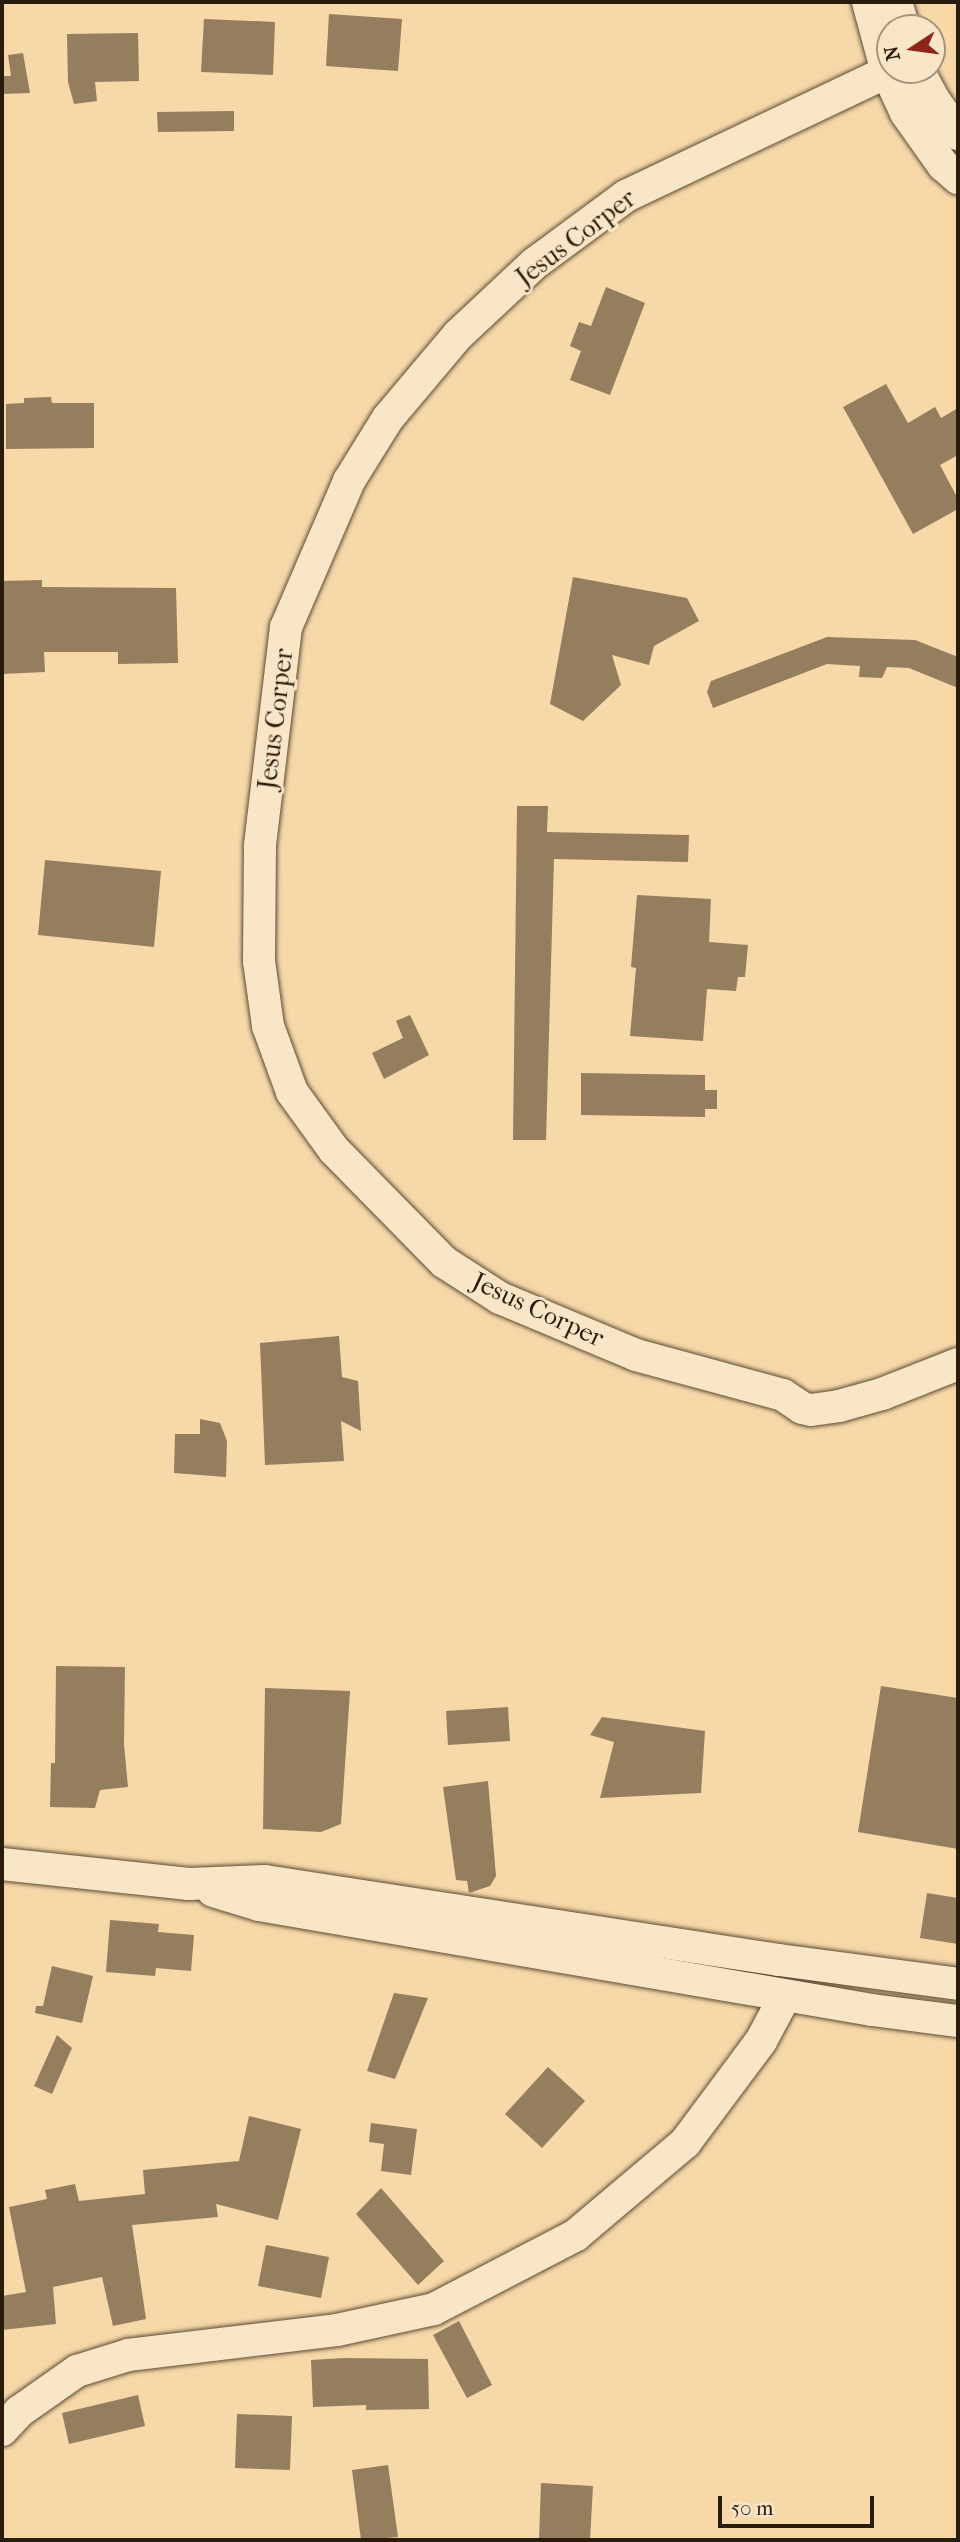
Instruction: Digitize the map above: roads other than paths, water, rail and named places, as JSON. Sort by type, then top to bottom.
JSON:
[{"type":"street","points":[[868,2],[876,31]]},
{"type":"street","name":"Jesus Corper","points":[[876,77],[625,196],[525,272],[458,335],[388,418],[349,481],[286,627],[260,846],[259,961],[268,1026],[292,1092],[334,1150],[444,1262],[500,1298],[636,1355],[783,1395],[802,1408],[838,1406],[882,1394],[958,1364]]},
{"type":"street","points":[[893,84],[906,113],[943,165],[958,178]]},
{"type":"street","points":[[925,84],[958,134]]},
{"type":"street","points":[[2,1864],[189,1884],[265,1881],[779,1960],[958,1984]]},
{"type":"street","points":[[189,1884],[259,1905],[487,1942],[785,1996],[958,2021]]},
{"type":"street","points":[[2,2430],[20,2412],[77,2371],[128,2355],[337,2330],[434,2309],[576,2235],[685,2143],[761,2042],[785,1996]]}]
